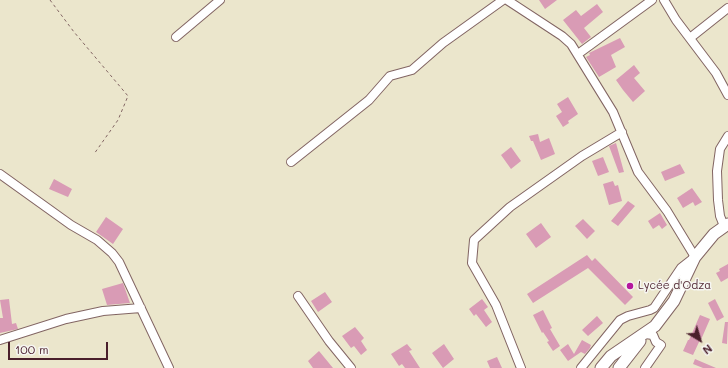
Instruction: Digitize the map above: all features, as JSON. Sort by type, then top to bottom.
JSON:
[{"type":"main road","points":[[601,368],[611,356],[655,326],[674,301],[695,257],[714,234],[726,225]]},
{"type":"main road","points":[[619,368],[645,334]]},
{"type":"street","points":[[176,37],[220,0]]},
{"type":"street","points":[[291,162],[370,100],[390,76],[412,70],[443,44],[503,0]]},
{"type":"street","points":[[507,0],[572,44],[613,112],[638,172],[667,211],[695,257],[681,268],[654,308],[620,320],[581,368]]},
{"type":"street","points":[[578,54],[652,0]]},
{"type":"street","points":[[664,0],[676,20],[726,85],[728,95]]},
{"type":"street","points":[[690,38],[728,8]]},
{"type":"street","points":[[521,368],[496,305],[472,263],[474,240],[510,208],[582,156],[622,132]]},
{"type":"street","points":[[726,225],[720,216],[717,171],[720,149],[728,136]]},
{"type":"street","points":[[0,174],[72,225],[97,240],[112,253],[119,262],[169,368]]},
{"type":"street","points":[[298,296],[329,341],[351,368]]},
{"type":"street","points":[[0,340],[66,319],[103,311],[141,308]]},
{"type":"street","points":[[645,334],[653,335],[656,342],[660,345],[645,368]]},
{"type":"path","points":[[50,0],[74,32],[128,96],[118,120],[94,154]]},
{"type":"building","points":[[539,0],[557,0],[545,9]]},
{"type":"building","points":[[597,4],[603,12],[584,28],[591,37],[582,44],[563,20],[576,10],[581,16]]},
{"type":"building","points":[[620,38],[625,47],[611,55],[616,67],[599,77],[586,57],[590,55],[589,53]]},
{"type":"building","points":[[634,65],[640,73],[634,78],[645,91],[633,102],[616,80]]},
{"type":"building","points":[[568,97],[578,114],[568,121],[569,123],[563,127],[556,116],[562,112],[557,104]]},
{"type":"building","points":[[538,134],[540,142],[549,138],[555,154],[541,160],[533,141],[531,141],[529,136]]},
{"type":"building","points":[[616,143],[624,172],[619,173],[609,146]]},
{"type":"building","points":[[511,147],[521,161],[511,169],[501,155]]},
{"type":"building","points":[[603,157],[609,172],[598,176],[592,161]]},
{"type":"building","points":[[680,164],[685,173],[665,181],[661,172]]},
{"type":"building","points":[[54,179],[72,189],[68,197],[49,189]]},
{"type":"building","points":[[613,181],[615,186],[618,185],[622,201],[609,205],[603,184]]},
{"type":"building","points":[[692,188],[702,202],[695,206],[693,202],[683,208],[677,198]]},
{"type":"building","points":[[628,201],[635,206],[618,226],[611,221]]},
{"type":"building","points":[[660,213],[667,225],[662,229],[659,225],[653,229],[648,221]]},
{"type":"building","points":[[106,217],[123,229],[113,244],[96,232]]},
{"type":"building","points":[[583,219],[595,231],[587,239],[575,226]]},
{"type":"building","points":[[541,223],[551,237],[536,248],[526,234]]},
{"type":"building","points":[[587,255],[592,261],[595,258],[633,297],[625,305],[588,268],[533,303],[527,294]]},
{"type":"building","points":[[728,264],[728,278],[721,282],[716,273],[720,271],[719,269]]},
{"type":"building","points":[[123,283],[130,303],[107,305],[102,289]]},
{"type":"building","points":[[325,292],[332,302],[318,312],[311,301]]},
{"type":"building","points":[[9,299],[12,324],[16,323],[18,329],[0,333],[0,318],[3,318],[0,300]]},
{"type":"building","points":[[482,299],[488,307],[484,310],[492,322],[486,327],[476,314],[474,316],[469,309]]},
{"type":"building","points":[[715,299],[724,317],[717,321],[708,303]]},
{"type":"building","points":[[543,310],[552,328],[550,329],[560,346],[553,351],[547,342],[549,341],[543,332],[542,333],[533,315]]},
{"type":"building","points":[[700,315],[710,319],[693,355],[683,351]]},
{"type":"building","points":[[597,316],[603,323],[588,336],[582,330]]},
{"type":"building","points":[[725,322],[728,322],[727,344],[722,343]]},
{"type":"building","points":[[355,327],[364,338],[361,341],[367,350],[361,355],[354,346],[351,348],[342,336]]},
{"type":"building","points":[[582,340],[591,345],[590,348],[585,354],[581,352],[568,361],[560,350],[568,344],[574,354]]},
{"type":"building","points":[[407,344],[412,350],[409,351],[420,368],[405,368],[402,364],[399,366],[391,354]]},
{"type":"building","points":[[444,344],[454,359],[443,368],[432,353]]},
{"type":"building","points":[[319,351],[333,368],[313,368],[308,361]]},
{"type":"building","points":[[497,357],[502,368],[490,368],[487,361]]},
{"type":"building","points":[[695,359],[716,368],[703,368],[693,364]]},
{"type":"place","name":"Lycée d'Odza","points":[[630,286]]}]
